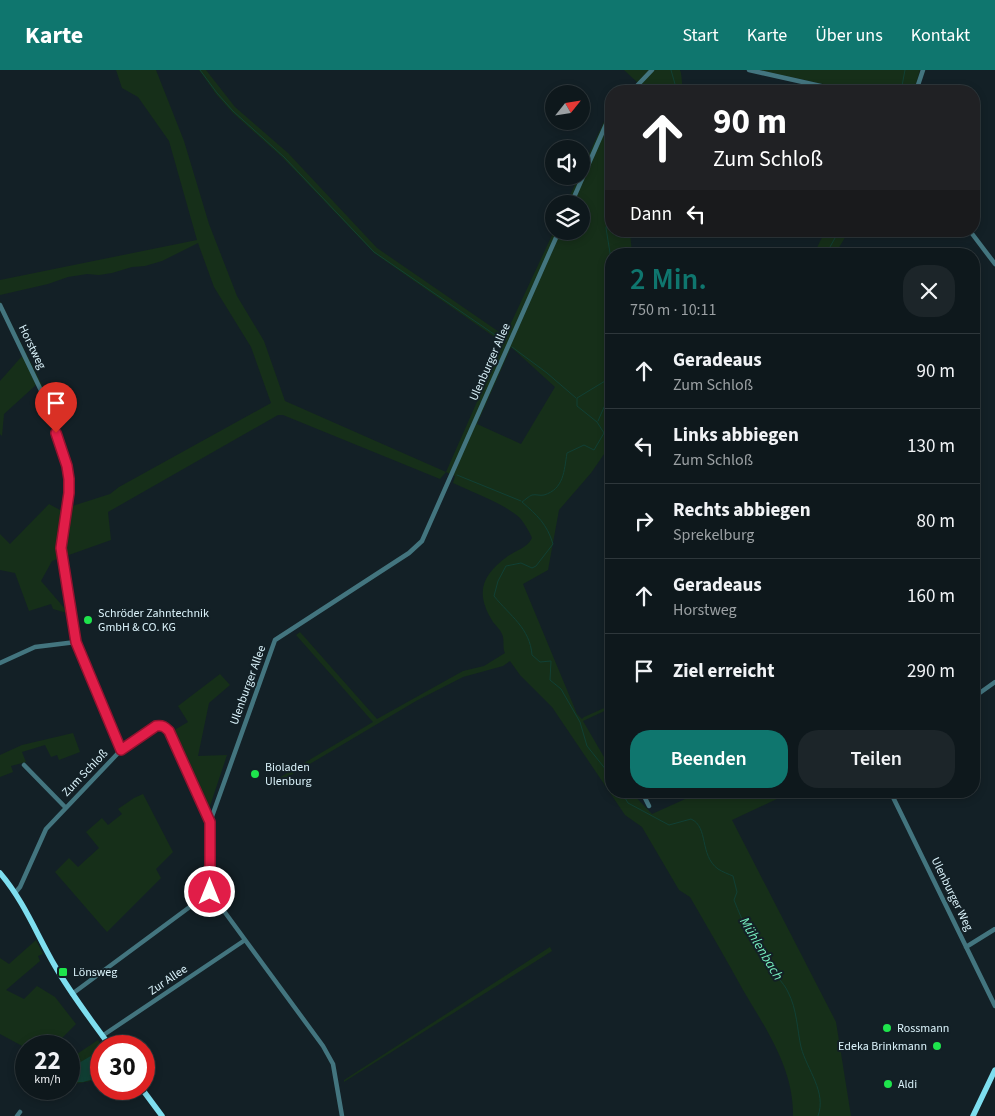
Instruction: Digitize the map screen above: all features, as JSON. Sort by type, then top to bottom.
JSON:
[{"type":"main road","points":[[0,873],[15,893],[72,994],[101,1035]]},
{"type":"main road","points":[[973,1116],[995,1070]]},
{"type":"main road","points":[[150,1100],[162,1116]]},
{"type":"street","points":[[638,85],[652,70]]},
{"type":"street","points":[[749,70],[815,85]]},
{"type":"street","points":[[918,85],[922,70]]},
{"type":"street","points":[[575,195],[605,127]]},
{"type":"street","points":[[975,237],[995,264]]},
{"type":"street","name":"Ulenburger Allee","points":[[210,892],[210,822],[275,640],[409,553],[422,541],[555,240]]},
{"type":"street","name":"Horstweg","points":[[0,305],[48,405],[67,466],[69,493],[61,548],[76,642],[121,750]]},
{"type":"street","points":[[0,663],[35,646],[76,642]]},
{"type":"street","points":[[980,693],[995,682]]},
{"type":"street","name":"Zum Schloß","points":[[15,893],[20,887],[46,829],[121,750],[156,726],[164,726],[169,731],[210,822]]},
{"type":"street","points":[[24,765],[66,808]]},
{"type":"street","points":[[645,798],[649,806]]},
{"type":"street","name":"Ulenburger Weg","points":[[893,798],[995,1006]]},
{"type":"street","points":[[72,994],[210,892],[323,1046],[333,1064],[342,1116]]},
{"type":"street","points":[[966,946],[995,929]]},
{"type":"street","name":"Zur Allee","points":[[103,1035],[245,940]]},
{"type":"shaded area","points":[[116,70],[156,70],[184,141],[209,224],[237,296],[264,341],[285,401],[446,472],[440,479],[283,415],[278,415],[108,512],[111,540],[52,561],[41,581],[67,613],[53,609],[51,604],[29,611],[15,573],[0,570],[0,534],[10,544],[49,504],[60,510],[110,494],[119,487],[271,403],[251,347],[214,287],[198,243],[162,261],[145,266],[132,267],[99,275],[87,274],[68,277],[48,284],[0,295],[0,280],[197,240],[169,141],[138,97],[122,88]]},
{"type":"shaded area","points":[[199,70],[206,70],[235,107],[288,153],[377,248],[505,336],[550,240],[590,240],[590,195],[570,195],[575,185],[590,185],[590,152],[605,119],[605,237],[631,237],[631,248],[605,248],[605,453],[591,473],[559,510],[548,570],[523,584],[577,714],[582,719],[605,708],[605,711],[583,721],[605,758],[605,785],[552,707],[520,675],[510,661],[503,666],[463,677],[416,701],[276,784],[274,781],[373,722],[296,635],[300,632],[377,719],[463,671],[484,666],[505,653],[502,634],[487,612],[483,594],[484,586],[487,578],[499,563],[525,547],[532,538],[520,518],[497,503],[453,483],[455,476],[446,472],[503,343],[374,253],[283,158],[232,112]],"holes":[[[511,347],[555,387],[521,444],[477,424]]]},
{"type":"shaded area","points":[[624,70],[680,70],[682,85],[636,85],[638,83]]},
{"type":"shaded area","points":[[759,70],[920,70],[916,85],[828,85]]},
{"type":"shaded area","points":[[822,237],[845,237],[839,248],[817,248]]},
{"type":"shaded area","points":[[0,301],[45,391],[55,419],[50,417],[37,384],[4,414],[2,436],[0,434],[0,381],[23,355],[0,310]]},
{"type":"shaded area","points":[[220,674],[230,685],[209,703],[198,756],[227,755],[208,812],[171,732],[188,722],[178,706]]},
{"type":"shaded area","points":[[73,733],[80,752],[59,760],[57,755],[51,757],[45,745],[22,752],[26,762],[11,766],[13,772],[0,777],[0,755],[22,745]]},
{"type":"shaded area","points":[[143,794],[173,852],[156,869],[161,878],[107,932],[55,872],[69,858],[78,867],[99,848],[86,832],[102,818],[108,825],[122,814],[118,809]]},
{"type":"shaded area","points":[[614,798],[637,798],[652,814],[687,798],[779,798],[732,820],[836,1022],[851,1116],[793,1116],[789,1082],[777,1050],[690,897],[679,890],[642,827],[625,815]]},
{"type":"shaded area","points":[[36,940],[43,954],[38,956],[40,961],[6,990],[24,999],[37,986],[55,997],[76,1024],[65,1035],[15,1035],[15,1042],[0,1034],[0,958],[9,964]]},
{"type":"shaded area","points":[[550,947],[552,951],[344,1082],[344,1080]]},
{"type":"shaded area","points":[[90,1045],[90,1081],[80,1083],[80,1052]]},
{"type":"shaded area","points":[[90,1056],[90,1080],[80,1082],[80,1062]]},
{"type":"waterway","points":[[200,70],[233,111],[284,157],[374,252],[504,341]]},
{"type":"waterway","name":"Mühlenbach","points":[[671,70],[675,85]]},
{"type":"waterway","points":[[902,85],[905,70]]},
{"type":"waterway","name":"Mühlenbach","points":[[607,237],[609,248]]},
{"type":"waterway","points":[[829,248],[836,237]]},
{"type":"waterway","points":[[512,347],[576,398]]},
{"type":"waterway","name":"Mühlenbach","points":[[605,381],[577,398],[577,406],[597,422],[604,433],[594,450],[584,445],[567,453],[562,478],[556,488],[544,495],[532,495],[522,502],[541,520],[553,544],[536,566],[532,568],[521,563],[506,566],[498,581],[494,596],[523,630],[532,655],[540,662],[551,661],[550,680],[561,689],[580,722],[587,746],[605,768]]},
{"type":"waterway","points":[[598,421],[605,405]]},
{"type":"waterway","points":[[457,475],[521,501]]},
{"type":"waterway","name":"Mühlenbach","points":[[625,798],[628,803],[669,825],[691,819],[697,823],[712,863],[718,869],[733,876],[737,892],[734,900],[745,925],[769,968],[786,988],[791,999],[801,1047],[820,1098],[818,1116]]},
{"type":"place","name":"Schröder Zahntechnik GmbH & CO. KG","points":[[88,620]]},
{"type":"place","name":"Bioladen Ulenburg","points":[[255,774]]},
{"type":"place","name":"Lönsweg","points":[[63,972]]},
{"type":"place","name":"Rossmann","points":[[887,1028]]},
{"type":"place","name":"Edeka Brinkmann","points":[[937,1046]]},
{"type":"place","name":"Aldi","points":[[888,1084]]},
{"type":"route","points":[[56,433],[67,466],[69,479],[69,493],[61,548],[76,642],[121,750],[156,726],[164,726],[169,731],[210,822],[210,892]]}]
